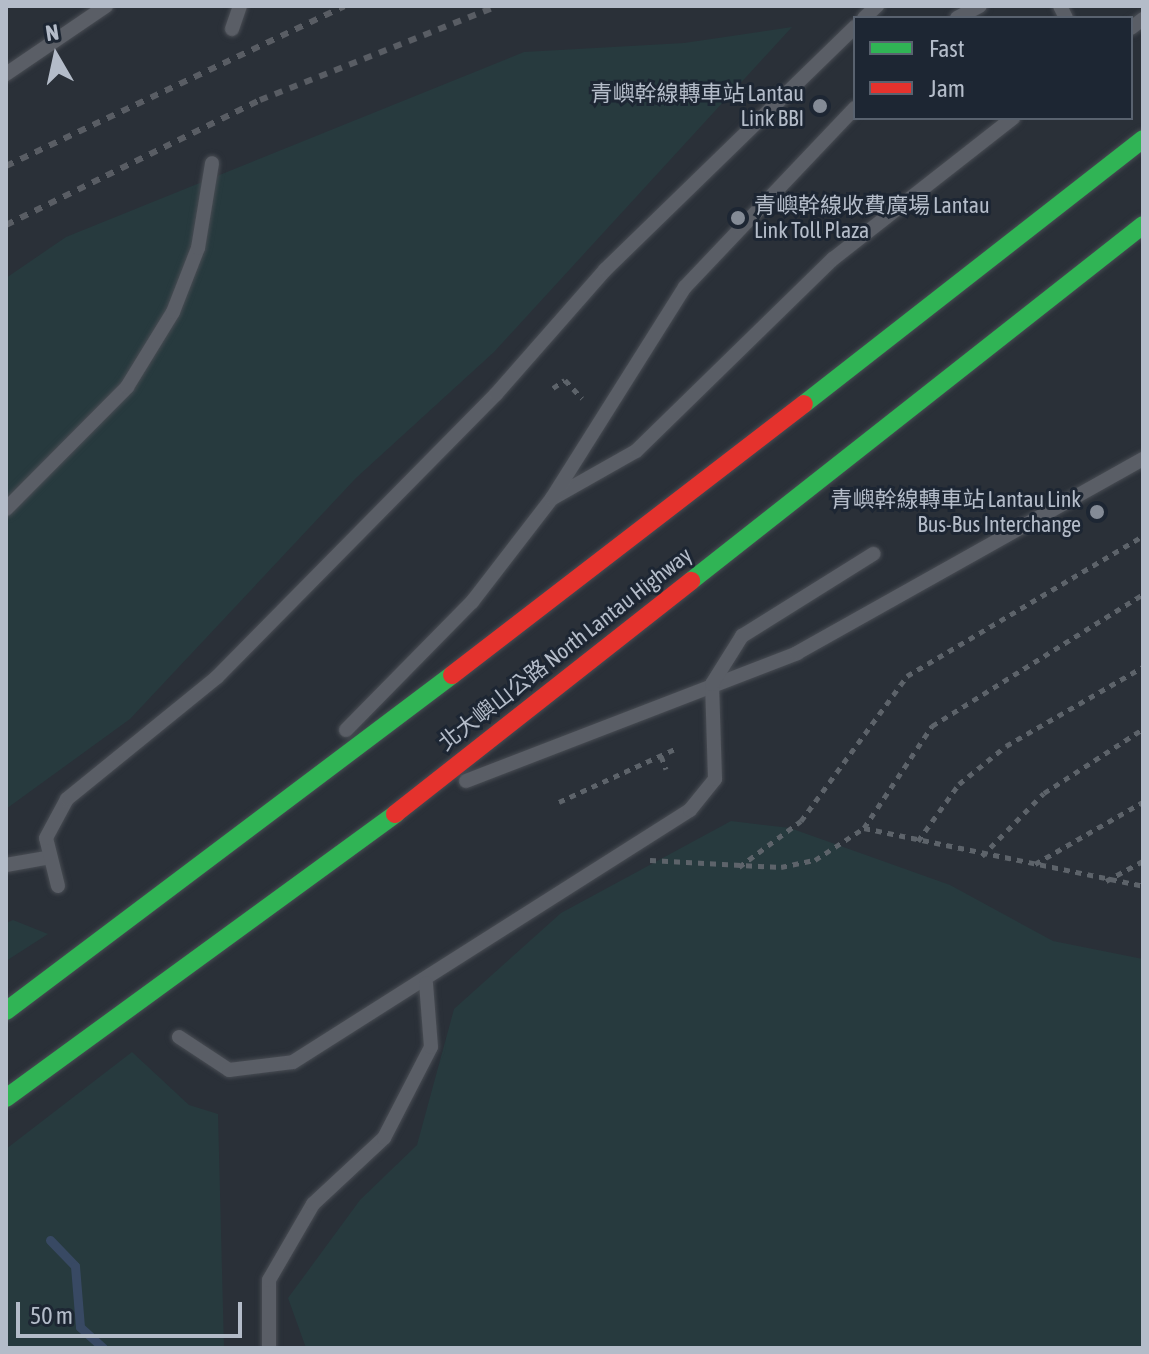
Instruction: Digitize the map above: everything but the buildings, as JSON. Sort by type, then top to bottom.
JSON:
[{"type":"highway","name":"北大嶼山公路 North Lantau Highway","points":[[6,1011],[229,845],[1143,139]]},
{"type":"highway","name":"北大嶼山公路 North Lantau Highway","points":[[6,1098],[368,835],[1143,225]]},
{"type":"lane","points":[[6,74],[106,6]]},
{"type":"lane","points":[[232,29],[240,6]]},
{"type":"lane","points":[[961,16],[980,6]]},
{"type":"lane","points":[[58,886],[46,858],[52,818],[67,799],[217,677],[496,394],[605,270],[853,29]]},
{"type":"lane","points":[[229,845],[472,602],[552,498],[685,287],[853,110]]},
{"type":"lane","points":[[552,498],[636,451],[833,259],[1010,120]]},
{"type":"lane","points":[[6,509],[127,387],[173,312],[198,248],[212,163]]},
{"type":"lane","points":[[368,835],[471,778],[811,646],[1143,459]]},
{"type":"lane","points":[[179,1037],[229,1070],[275,1069],[426,983],[614,858],[711,790],[717,767],[712,684],[742,636],[873,554]]},
{"type":"lane","points":[[6,865],[46,858]]},
{"type":"lane","points":[[269,1348],[269,1280],[313,1204],[384,1138],[431,1047],[426,983]]},
{"type":"path","points":[[553,388],[565,380],[582,398]]},
{"type":"path","points":[[738,867],[801,821],[907,676],[1143,536]]},
{"type":"path","points":[[614,858],[738,867],[815,860],[864,828],[932,726],[1143,594]]},
{"type":"path","points":[[918,841],[959,784],[1006,746],[1143,667]]},
{"type":"path","points":[[981,856],[1044,793],[1143,729]]},
{"type":"path","points":[[559,802],[675,749]]},
{"type":"path","points":[[661,756],[666,769]]},
{"type":"path","points":[[1034,865],[1143,802]]},
{"type":"path","points":[[864,828],[981,856],[1143,886]]},
{"type":"path","points":[[1105,881],[1143,861]]},
{"type":"green space","points":[[792,27],[494,352],[356,478],[130,719],[6,809],[6,278],[66,237],[524,52],[684,43]]},
{"type":"green space","points":[[731,821],[790,828],[950,885],[1053,941],[1143,959],[1143,1348],[306,1348],[288,1298],[360,1200],[417,1145],[454,1009],[561,913]]},
{"type":"green space","points":[[13,920],[48,934],[6,961],[6,923]]},
{"type":"green space","points":[[132,1052],[189,1105],[218,1114],[224,1348],[6,1348],[6,1149]]},
{"type":"waterway","points":[[50,1240],[75,1266],[80,1327],[103,1348]]},
{"type":"railway","points":[[6,166],[344,6]]},
{"type":"railway","points":[[6,225],[260,100],[497,6]]},
{"type":"traffic: fast","points":[[804,404],[1143,139]]},
{"type":"traffic: fast","points":[[691,581],[1143,225]]},
{"type":"traffic: fast","points":[[6,1011],[452,675]]},
{"type":"traffic: fast","points":[[6,1098],[395,814]]},
{"type":"traffic: jam","points":[[452,675],[804,404]]},
{"type":"traffic: jam","points":[[395,814],[691,581]]},
{"type":"place","name":"青嶼幹線轉車站 Lantau Link BBI","points":[[820,106]]},
{"type":"place","name":"青嶼幹線收費廣場 Lantau Link Toll Plaza","points":[[738,218]]},
{"type":"place","name":"青嶼幹線轉車站 Lantau Link Bus-Bus Interchange","points":[[1097,512]]}]
